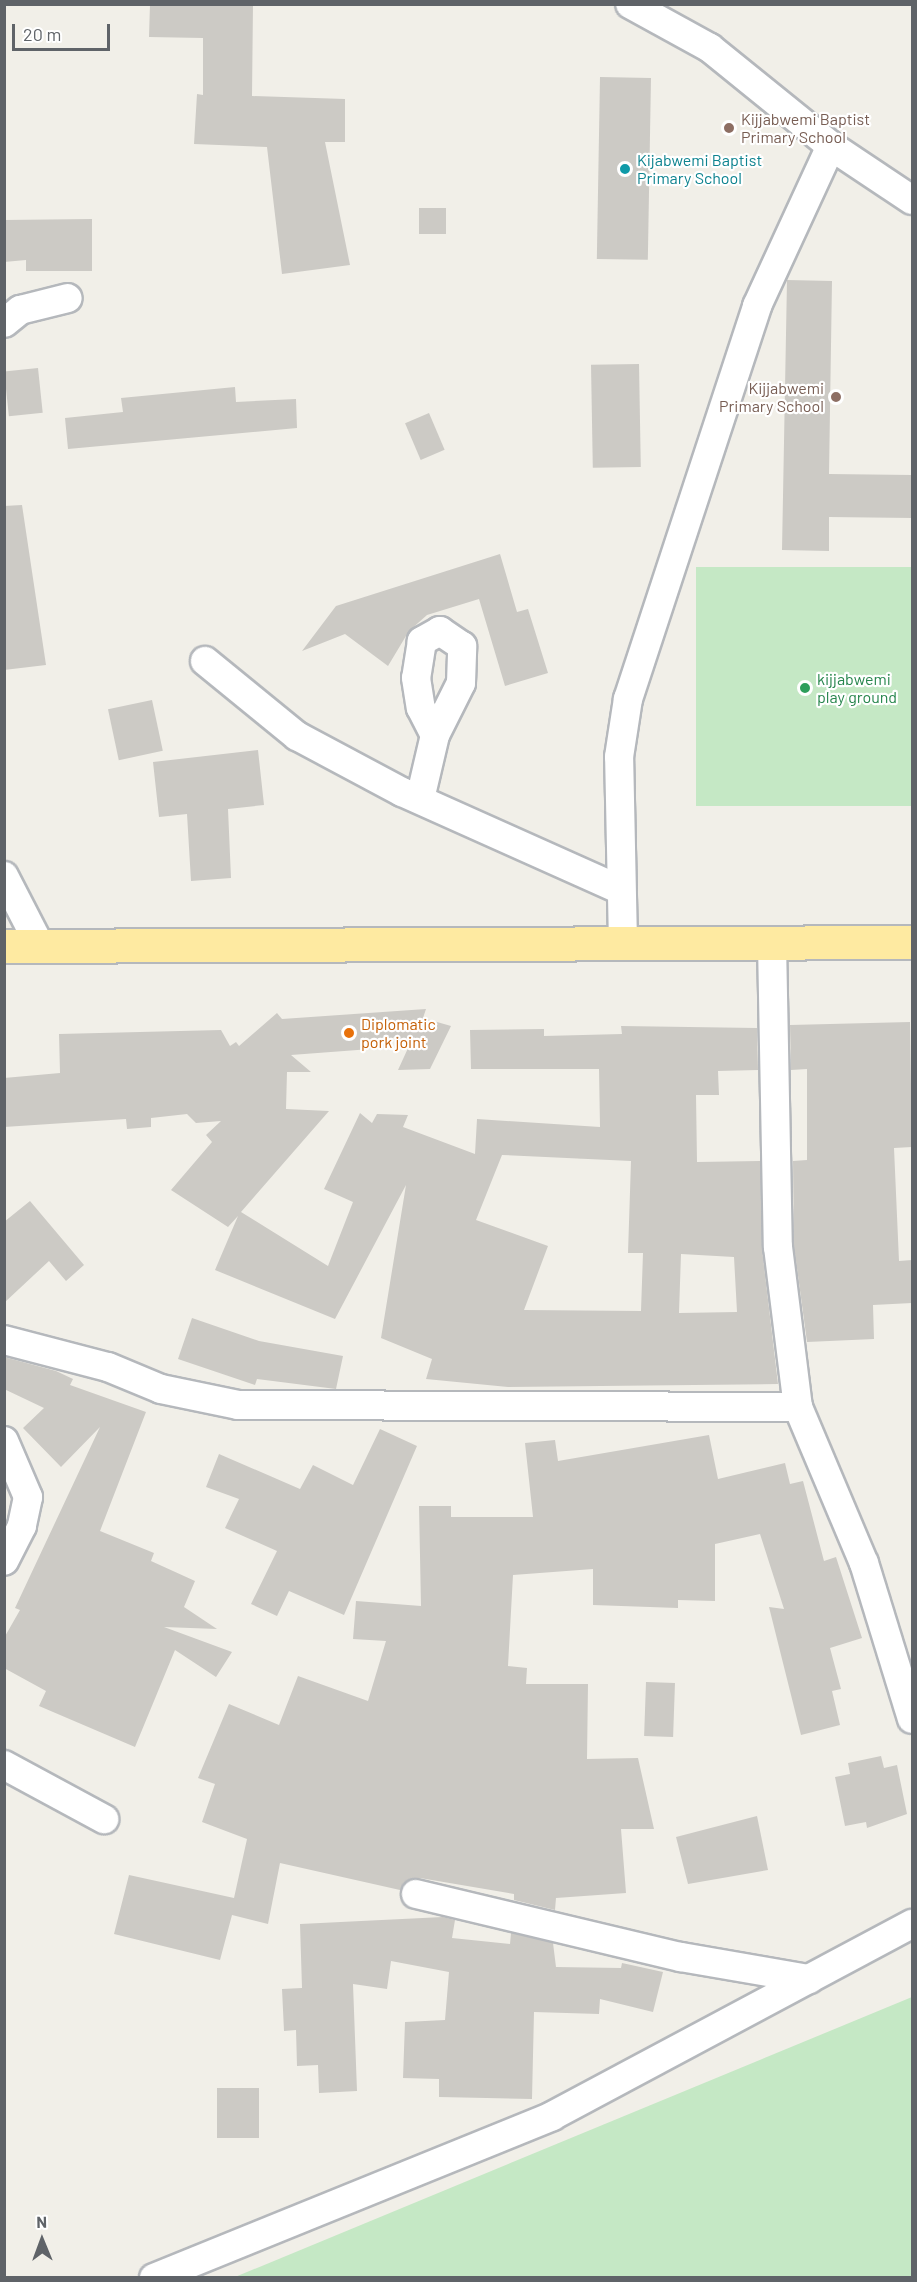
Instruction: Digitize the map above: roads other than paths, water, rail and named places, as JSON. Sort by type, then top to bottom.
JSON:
[{"type":"highway","points":[[4,946],[912,942]]},
{"type":"street","points":[[630,4],[710,48],[831,147],[912,201]]},
{"type":"street","points":[[623,943],[619,889],[619,757],[639,658],[757,306],[831,147]]},
{"type":"street","points":[[4,323],[20,310],[68,298]]},
{"type":"street","points":[[205,661],[297,736],[420,799],[619,889]]},
{"type":"street","points":[[420,799],[435,735]]},
{"type":"street","points":[[4,876],[40,946]]},
{"type":"street","points":[[772,943],[778,1247],[798,1407],[864,1563],[912,1719]]},
{"type":"street","points":[[4,1340],[85,1360],[161,1389],[238,1405],[798,1407]]},
{"type":"street","points":[[4,1441],[28,1497],[22,1526],[4,1561]]},
{"type":"street","points":[[4,1765],[104,1820]]},
{"type":"street","points":[[416,1894],[681,1957],[809,1979]]},
{"type":"street","points":[[154,2277],[552,2116],[912,1924]]},
{"type":"place","name":"Kijjabwemi Baptist Primary School","points":[[729,128]]},
{"type":"place","name":"Kijabwemi Baptist Primary School","points":[[625,169]]},
{"type":"place","name":"Kijjabwemi Primary School","points":[[836,397]]},
{"type":"place","name":"kijjabwemi play ground","points":[[805,688]]},
{"type":"place","name":"Diplomatic pork joint","points":[[349,1033]]}]
